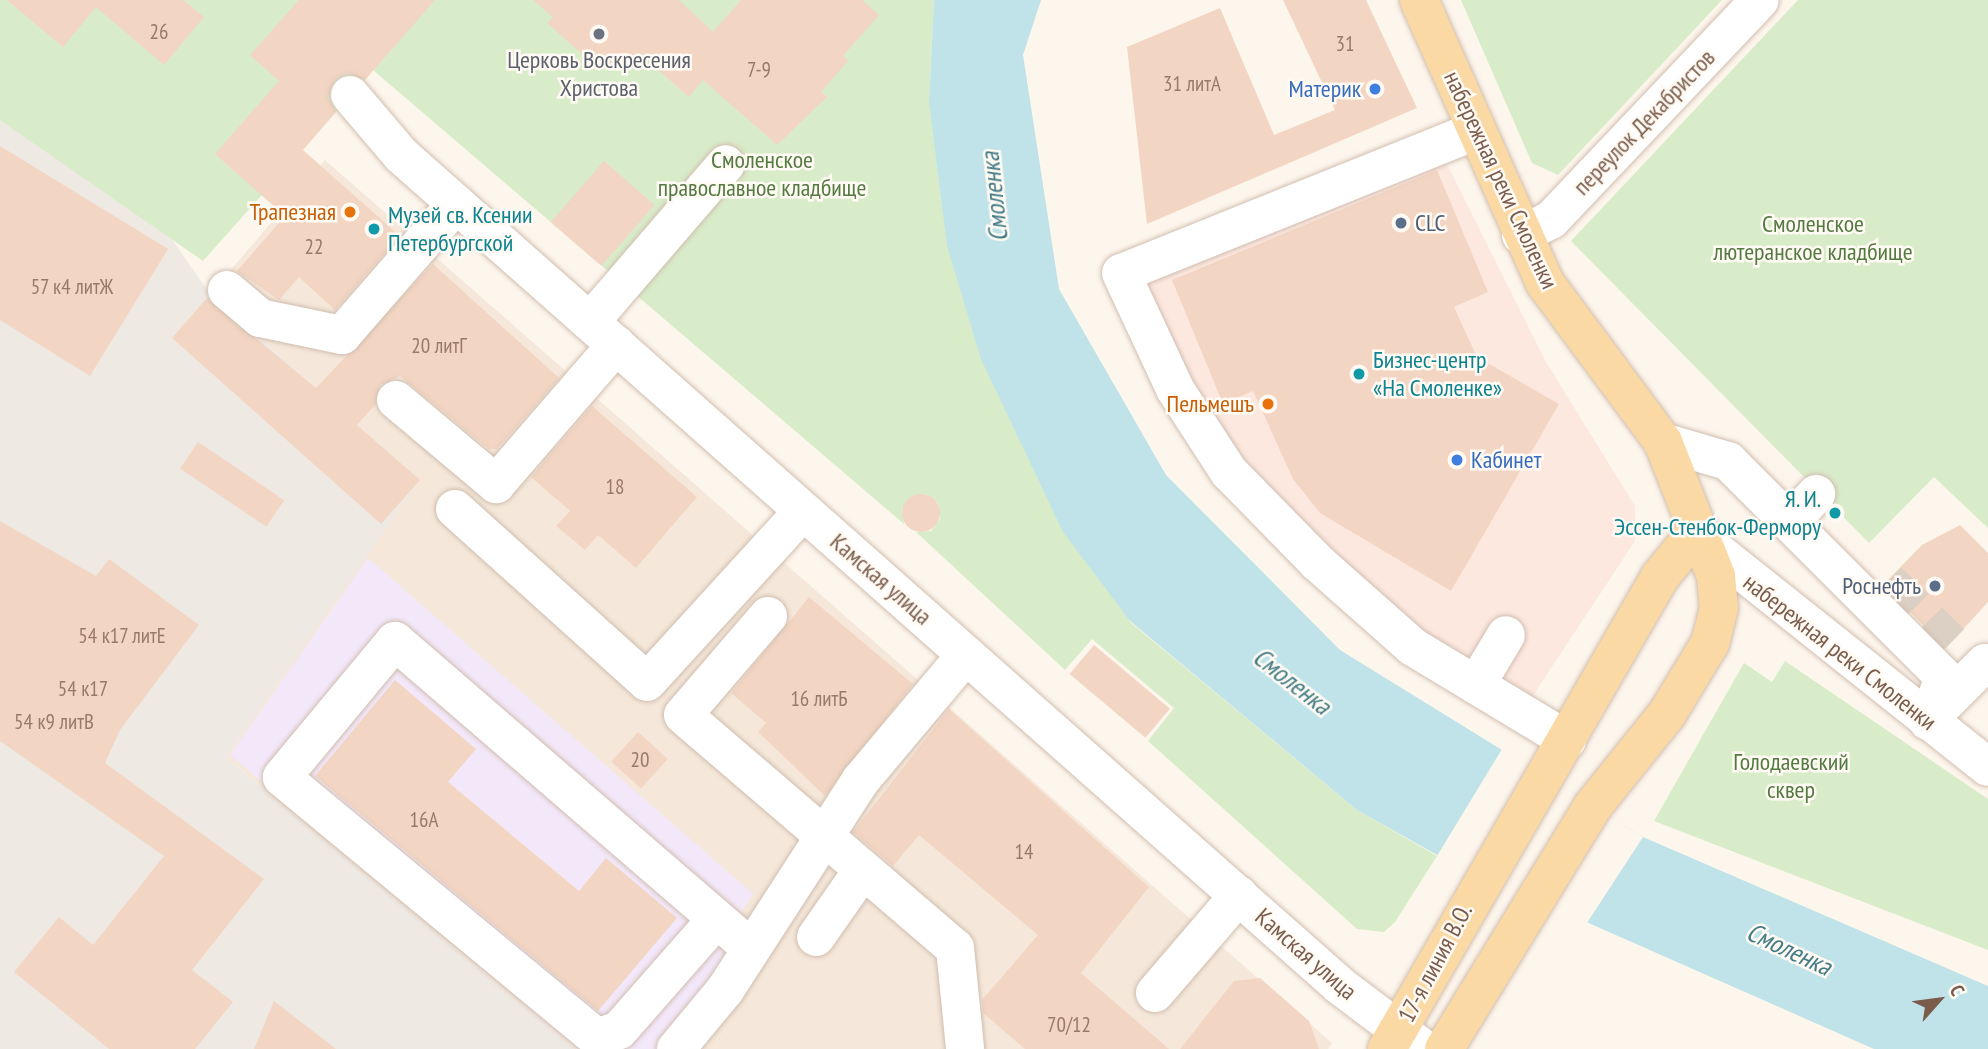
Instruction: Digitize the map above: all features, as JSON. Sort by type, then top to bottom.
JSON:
[{"type":"main road","name":"набережная реки Смоленки","points":[[1419,0],[1545,284],[1663,442],[1687,495],[1695,534],[1717,576],[1719,608],[1710,643],[1667,714],[1593,806],[1444,1049]]},
{"type":"main road","points":[[1567,740],[1660,577],[1695,534]]},
{"type":"main road","name":"17-я линия В.О.","points":[[1403,1042],[1482,877],[1567,740]]},
{"type":"street","name":"переулок Декабристов","points":[[1521,235],[1550,220],[1760,0]]},
{"type":"street","name":"Камская улица","points":[[350,95],[401,155],[1403,1042]]},
{"type":"street","points":[[1475,131],[1121,273],[1175,389],[1229,472],[1403,638],[1567,740]]},
{"type":"street","points":[[396,400],[496,484],[726,164]]},
{"type":"street","points":[[227,290],[260,318],[342,335],[456,204]]},
{"type":"street","points":[[1663,442],[1728,461],[1804,508],[1869,581],[1947,660],[1928,721]]},
{"type":"street","points":[[456,509],[647,682],[803,511]]},
{"type":"street","name":"набережная реки Смоленки","points":[[1695,534],[1988,767]]},
{"type":"street","points":[[768,616],[683,715],[822,838],[955,948],[965,1049]]},
{"type":"street","points":[[1476,685],[1506,635]]},
{"type":"street","points":[[714,922],[620,1030],[597,1038],[282,777],[395,641],[714,922],[750,947]]},
{"type":"street","points":[[676,1049],[725,990],[750,947],[861,780],[966,655]]},
{"type":"street","points":[[1928,721],[1985,663]]},
{"type":"street","points":[[816,937],[862,871]]},
{"type":"street","points":[[1154,993],[1239,895]]},
{"type":"shaded area","points":[[0,117],[157,218],[210,294],[420,480],[226,757],[575,1049],[0,1049]]},
{"type":"shaded area","points":[[1442,154],[1546,362],[1635,506],[1635,541],[1530,700],[1431,636],[1328,557],[1240,462],[1207,415],[1138,278]]},
{"type":"shaded area","points":[[325,160],[1332,1043],[1328,1049],[575,1049],[226,757],[419,480],[210,294]]},
{"type":"shaded area","points":[[368,558],[753,894],[736,919],[714,983],[660,1049],[577,1049],[230,755]]},
{"type":"green space","name":"Смоленское православное кладбище","points":[[0,0],[934,0],[929,102],[1130,622],[1357,810],[1437,856],[1395,922],[1384,932],[1357,929],[1148,741],[1174,708],[1092,639],[1065,670],[916,532],[931,531],[940,519],[938,503],[926,494],[911,497],[902,509],[904,524],[373,70],[203,261],[0,120]]},
{"type":"green space","points":[[1461,0],[1722,0],[1558,175],[1532,163]]},
{"type":"green space","name":"Смоленское лютеранское кладбище","points":[[1798,0],[1988,0],[1988,528],[1934,477],[1869,543],[1571,241]]},
{"type":"green space","name":"Голодаевский сквер","points":[[1785,661],[1988,799],[1988,950],[1654,821],[1744,663],[1772,682]]},
{"type":"water","name":"Смоленка","points":[[934,0],[1041,0],[1023,55],[1059,289],[1166,475],[1340,650],[1643,837],[1988,986],[1988,1049],[1874,1049],[1446,860],[1357,810],[1130,621],[1063,532],[981,359],[947,246],[929,102]]},
{"type":"pier","points":[[1502,749],[1643,837],[1585,926],[1437,856]]},
{"type":"building","points":[[7,0],[183,0],[204,17],[164,65],[96,7],[63,47]]},
{"type":"building","points":[[299,0],[435,0],[365,80],[347,73],[335,79],[328,98],[336,112],[303,150],[400,236],[335,310],[299,277],[279,300],[237,271],[285,216],[215,154],[279,81],[250,55]]},
{"type":"building","points":[[533,0],[679,0],[713,32],[741,0],[862,0],[879,15],[843,56],[848,61],[821,92],[827,97],[777,145],[703,80],[689,97],[639,53],[622,65],[610,67],[595,55],[590,61],[547,23],[553,17]]},
{"type":"building","points":[[1283,0],[1366,0],[1417,108],[1147,224],[1127,47],[1220,8],[1274,135],[1335,110]]},
{"type":"building","points":[[0,146],[168,249],[90,376],[0,320]]},
{"type":"building","points":[[604,161],[655,205],[601,266],[551,222]]},
{"type":"building","name":"Бизнес-центр «На Смоленке»","points":[[1437,170],[1488,292],[1454,307],[1477,357],[1559,404],[1451,591],[1320,513],[1293,479],[1253,391],[1223,404],[1172,280]]},
{"type":"building","points":[[433,264],[559,378],[497,449],[489,449],[400,376],[380,385],[375,405],[357,425],[420,480],[381,524],[172,338],[207,298],[316,388]]},
{"type":"building","points":[[592,406],[697,497],[636,568],[598,535],[585,550],[556,526],[570,511],[531,477]]},
{"type":"building","points":[[198,442],[284,500],[266,527],[180,469]]},
{"type":"building","points":[[921,494],[934,500],[940,513],[934,526],[921,532],[908,526],[902,513],[908,500]]},
{"type":"building","points":[[0,521],[96,576],[109,559],[199,625],[120,730],[105,763],[264,879],[192,970],[233,1002],[195,1049],[109,1049],[14,972],[59,917],[93,945],[164,856],[0,741]]},
{"type":"building","name":"Роснефть","points":[[1960,525],[1988,553],[1988,602],[1946,648],[1883,585],[1922,545]]},
{"type":"building","points":[[809,597],[913,684],[825,796],[758,732],[766,723],[731,693]]},
{"type":"building","points":[[1094,645],[1170,709],[1145,738],[1070,674]]},
{"type":"building","points":[[395,680],[476,749],[448,782],[579,891],[606,858],[677,918],[598,1011],[315,776]]},
{"type":"building","points":[[949,709],[1149,887],[1081,973],[1169,1049],[1025,1049],[983,1013],[982,1000],[1038,935],[919,835],[893,866],[853,832]]},
{"type":"building","points":[[638,732],[668,759],[641,788],[611,762]]},
{"type":"building","points":[[1260,978],[1309,1021],[1319,1049],[1180,1049],[1234,981]]},
{"type":"building","points":[[274,1001],[336,1049],[254,1049]]},
{"type":"tunnel","points":[[1888,581],[1951,643]]},
{"type":"place","name":"Церковь Воскресения Христова","points":[[599,34]]},
{"type":"place","name":"Материк","points":[[1375,89]]},
{"type":"place","name":"Трапезная","points":[[350,212]]},
{"type":"place","name":"CLC","points":[[1401,223]]},
{"type":"place","name":"Музей св. Ксении Петербургской","points":[[374,229]]},
{"type":"place","name":"Бизнес-центр «На Смоленке»","points":[[1359,374]]},
{"type":"place","name":"Пельмешъ","points":[[1268,404]]},
{"type":"place","name":"Кабинет","points":[[1457,460]]},
{"type":"place","name":"Я. И. Эссен-Стенбок-Фермору","points":[[1835,513]]},
{"type":"place","name":"Роснефть","points":[[1935,586]]}]
